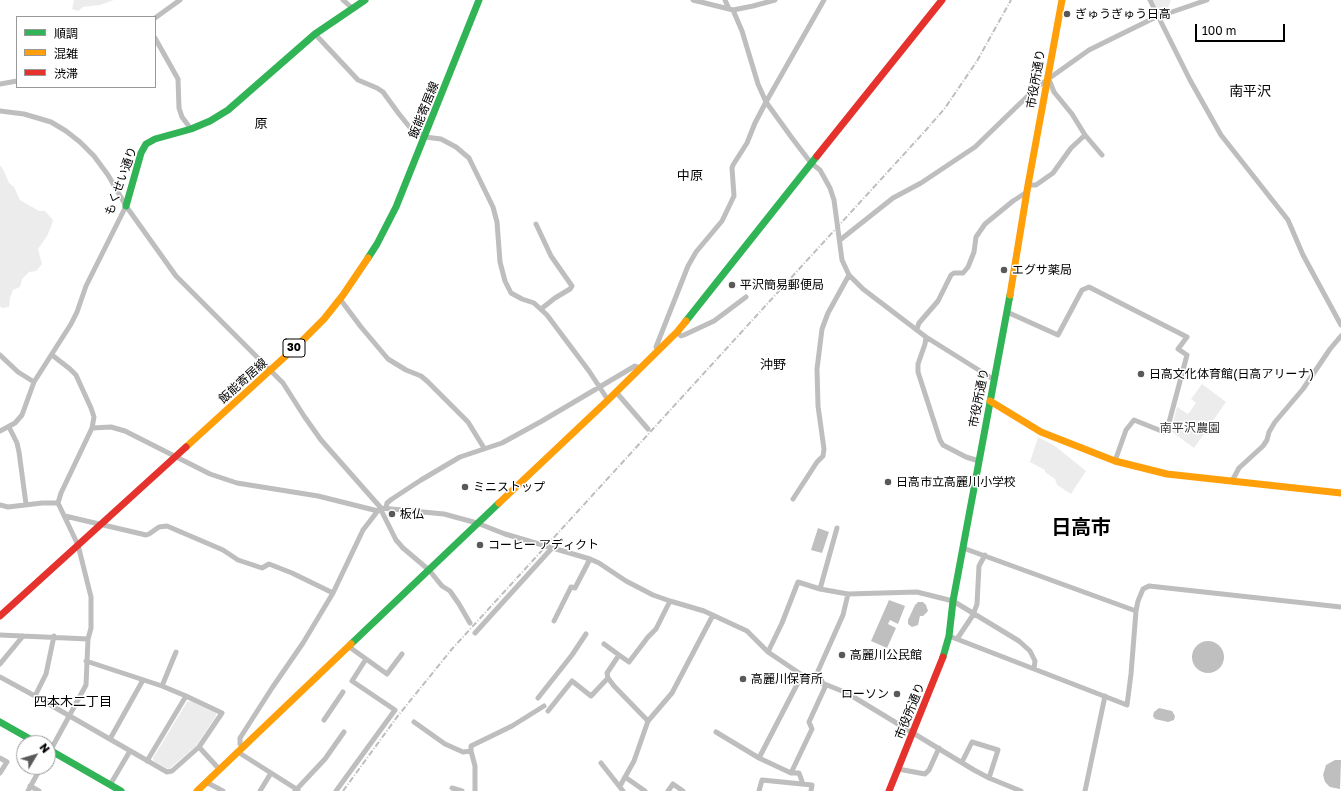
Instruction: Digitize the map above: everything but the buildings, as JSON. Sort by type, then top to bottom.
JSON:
[{"type":"street","points":[[156,17],[180,0]]},
{"type":"street","points":[[343,0],[352,8]]},
{"type":"street","name":"もくせい通り","points":[[0,432],[9,427],[22,415],[34,382],[71,324],[88,280],[126,206],[141,153],[146,144],[155,138],[191,129],[210,121],[228,110],[316,34],[364,0]]},
{"type":"street","name":"飯能寄居線","points":[[0,616],[271,370],[312,331],[340,299],[362,268],[386,229],[425,137],[479,0]]},
{"type":"street","points":[[693,0],[731,9],[753,6],[775,0]]},
{"type":"street","points":[[725,0],[742,31],[758,84],[766,102],[811,162],[820,170],[830,188],[834,200],[842,260],[849,276],[863,289],[926,336],[994,379]]},
{"type":"street","points":[[658,351],[656,347],[688,266],[696,252],[722,221],[734,196],[732,168],[747,143],[755,122],[824,0]]},
{"type":"street","points":[[197,791],[608,400],[677,332],[811,162],[942,0]]},
{"type":"street","name":"市役所通り","points":[[889,791],[943,660],[949,636],[953,601],[1007,312],[1027,188],[1062,0]]},
{"type":"street","points":[[1150,0],[1190,80],[1221,135],[1288,220],[1303,255],[1341,324]]},
{"type":"street","points":[[840,240],[893,198],[921,183],[975,147],[1037,87],[1089,50],[1159,17],[1207,0]]},
{"type":"street","points":[[316,34],[358,80],[383,92],[398,114],[412,130],[425,137],[441,139],[456,147],[469,158],[493,207],[497,222],[500,262],[505,281],[512,293],[522,299],[534,303],[541,309],[589,371],[608,400]]},
{"type":"street","points":[[156,40],[178,79],[179,108],[182,117],[191,129]]},
{"type":"street","points":[[1048,80],[1054,92],[1102,156]]},
{"type":"street","points":[[0,84],[16,81]]},
{"type":"street","points":[[0,111],[24,114],[51,122],[80,142],[94,156],[108,175],[126,206],[176,276],[271,370],[286,387],[321,440],[382,509],[382,512],[396,540],[403,548],[429,570],[442,586],[450,592],[460,604],[470,622]]},
{"type":"street","points":[[917,329],[919,323],[938,301],[951,275],[954,273],[963,273],[968,266],[974,252],[976,237],[985,224],[1027,188],[1036,185],[1053,173],[1071,148],[1085,135]]},
{"type":"street","points":[[536,224],[551,256],[572,286],[541,309]]},
{"type":"street","points":[[793,499],[817,462],[823,456],[824,449],[818,406],[817,369],[822,329],[828,314],[849,276]]},
{"type":"street","points":[[1007,312],[1058,335],[1082,290],[1089,287],[1187,337],[1178,349],[1187,355],[1167,430],[1164,432],[1134,420],[1126,430],[1115,461]]},
{"type":"street","points":[[677,332],[680,336],[714,321],[746,297]]},
{"type":"street","points":[[340,299],[388,359],[406,370],[421,376],[427,381],[468,422],[484,448]]},
{"type":"street","points":[[926,336],[925,344],[918,364],[918,372],[940,440],[943,445],[966,457],[979,461]]},
{"type":"street","points":[[1232,481],[1239,468],[1263,446],[1275,422],[1303,389],[1341,336]]},
{"type":"street","points":[[0,355],[18,372],[34,382]]},
{"type":"street","points":[[52,355],[76,375],[94,417],[92,428],[58,502],[78,545],[91,597],[91,628],[88,638],[86,685],[56,739]]},
{"type":"street","points":[[240,750],[240,738],[303,643],[333,593],[363,530],[387,503],[421,480],[460,457],[502,443],[600,388],[635,366],[640,368]]},
{"type":"street","points":[[616,392],[648,429]]},
{"type":"street","points":[[990,401],[1041,432],[1115,461],[1167,474],[1341,493]]},
{"type":"street","points":[[9,427],[19,452],[26,504]]},
{"type":"street","points":[[92,428],[110,427],[125,431],[210,474],[237,483],[318,496],[382,509],[444,514],[590,559],[599,563],[626,581],[653,595],[704,611],[747,630],[768,652],[802,675],[847,693],[989,778],[1021,791]]},
{"type":"street","points":[[0,505],[8,507],[58,502]]},
{"type":"street","points":[[65,516],[146,535],[159,527],[167,526],[223,550],[238,560],[262,568],[269,564],[292,573],[333,593]]},
{"type":"street","points":[[820,589],[837,528]]},
{"type":"street","points":[[475,633],[552,548]]},
{"type":"street","points":[[963,548],[1136,611]]},
{"type":"street","points":[[957,639],[974,614],[977,604],[979,566],[985,555]]},
{"type":"street","points":[[554,621],[571,586],[575,588],[590,559]]},
{"type":"street","points":[[768,652],[782,623],[798,582],[820,589],[848,594],[918,592],[953,601],[1019,641],[1030,651],[1035,661],[1034,669]]},
{"type":"street","points":[[949,636],[1127,705],[1136,611],[1143,588],[1149,586],[1341,607]]},
{"type":"street","points":[[791,773],[812,730],[809,722],[824,685],[818,671],[843,616],[848,594]]},
{"type":"street","points":[[604,644],[629,662],[656,629],[670,601]]},
{"type":"street","points":[[620,786],[634,761],[648,721],[672,693],[714,615]]},
{"type":"street","points":[[0,634],[88,638]]},
{"type":"street","points":[[538,698],[572,655],[586,634]]},
{"type":"street","points":[[0,664],[22,636]]},
{"type":"street","points":[[35,696],[46,674],[54,636]]},
{"type":"street","points":[[348,646],[387,674],[402,654]]},
{"type":"street","points":[[162,686],[176,652]]},
{"type":"street","points":[[619,655],[607,673],[608,678],[648,721]]},
{"type":"street","points":[[336,791],[395,710],[352,681],[366,659]]},
{"type":"street","points":[[0,677],[167,772],[170,772],[199,747],[222,713],[162,686],[86,661]]},
{"type":"street","points":[[759,758],[802,675]]},
{"type":"street","points":[[548,711],[572,681],[591,696],[608,678]]},
{"type":"street","points":[[110,739],[143,680]]},
{"type":"street","points":[[324,720],[343,692]]},
{"type":"street","points":[[147,760],[186,696]]},
{"type":"street","points":[[1086,791],[1105,696]]},
{"type":"street","points":[[475,791],[475,766],[470,749],[473,744],[512,726],[544,706]]},
{"type":"street","points":[[0,722],[23,735]]},
{"type":"street","points":[[414,722],[445,744],[463,752],[471,751]]},
{"type":"street","points":[[240,750],[297,790],[325,759],[344,732]]},
{"type":"street","points":[[716,732],[759,758],[791,773],[799,773],[803,784]]},
{"type":"street","points":[[962,762],[972,742],[998,750],[989,778]]},
{"type":"street","points":[[199,747],[220,770]]},
{"type":"street","points":[[898,769],[925,774],[929,770],[939,748]]},
{"type":"street","points":[[110,785],[130,751]]},
{"type":"street","points":[[56,756],[121,791]]},
{"type":"street","points":[[0,758],[7,762],[0,773]]},
{"type":"street","points":[[601,763],[623,791]]},
{"type":"street","points":[[260,791],[271,773]]},
{"type":"street","points":[[37,775],[29,789],[39,791]]},
{"type":"street","points":[[625,777],[645,791]]},
{"type":"street","points":[[758,791],[762,780],[812,785],[811,791]]},
{"type":"street","points":[[206,782],[223,791]]},
{"type":"street","points":[[668,791],[673,784],[683,791]]},
{"type":"street","points":[[452,788],[462,791]]},
{"type":"green space","points":[[74,0],[114,0],[100,5],[83,7],[78,11],[72,9]]},
{"type":"green space","points":[[1153,0],[1171,0],[1167,11],[1161,14]]},
{"type":"green space","points":[[0,165],[9,183],[14,187],[20,200],[39,211],[45,211],[53,220],[47,236],[38,249],[42,264],[36,271],[29,272],[22,279],[20,287],[13,290],[9,307],[2,308],[0,306]]},
{"type":"green space","name":"南平沢農園","points":[[1202,384],[1226,402],[1194,448],[1171,431],[1177,407],[1188,414],[1196,403],[1191,399]]},
{"type":"green space","points":[[1038,437],[1055,446],[1086,471],[1071,494],[1057,485],[1055,479],[1045,472],[1045,470],[1030,462]]},
{"type":"green space","points":[[191,701],[216,713],[216,716],[196,746],[169,769],[166,768],[154,761],[153,758],[187,702]]},
{"type":"shaded area","points":[[818,528],[829,532],[822,553],[811,550]]},
{"type":"shaded area","points":[[889,600],[905,606],[898,624],[890,620],[888,624],[896,628],[887,648],[871,641]]},
{"type":"shaded area","points":[[918,602],[923,602],[928,611],[923,616],[920,616],[918,625],[912,627],[908,624],[908,620]]},
{"type":"shaded area","points":[[1205,641],[1211,641],[1221,648],[1224,657],[1223,663],[1217,670],[1211,673],[1205,673],[1195,666],[1192,660],[1192,654],[1199,644]]},
{"type":"shaded area","points":[[1159,708],[1172,711],[1175,716],[1174,720],[1168,722],[1155,719],[1153,716],[1154,712]]},
{"type":"shaded area","points":[[1335,760],[1341,760],[1340,789],[1330,787],[1325,782],[1323,775],[1326,765]]},
{"type":"railway","points":[[343,791],[397,717],[452,649],[945,108],[977,61],[1011,0]]},
{"type":"traffic: fast","points":[[126,206],[141,153],[146,144],[155,139],[191,129],[210,121],[228,110],[315,34],[365,0]]},
{"type":"traffic: fast","points":[[368,258],[396,207],[479,0]]},
{"type":"traffic: fast","points":[[686,321],[817,156]]},
{"type":"traffic: fast","points":[[943,657],[949,636],[953,601],[1010,295]]},
{"type":"traffic: fast","points":[[351,644],[499,503]]},
{"type":"traffic: fast","points":[[0,722],[23,735]]},
{"type":"traffic: fast","points":[[56,754],[121,791]]},
{"type":"traffic: slow","points":[[1010,295],[1028,185],[1062,0]]},
{"type":"traffic: slow","points":[[186,447],[300,343],[324,319],[343,295],[368,258]]},
{"type":"traffic: slow","points":[[499,503],[608,400],[677,332],[686,321]]},
{"type":"traffic: slow","points":[[990,401],[1041,432],[1115,461],[1167,474],[1341,493]]},
{"type":"traffic: slow","points":[[197,791],[351,644]]},
{"type":"traffic: jam","points":[[817,156],[942,0]]},
{"type":"traffic: jam","points":[[0,616],[186,447]]},
{"type":"traffic: jam","points":[[889,791],[943,657]]},
{"type":"place","name":"ぎゅうぎゅう日高","points":[[1067,14]]},
{"type":"place","name":"エグサ薬局","points":[[1004,270]]},
{"type":"place","name":"平沢簡易郵便局","points":[[732,285]]},
{"type":"place","name":"日高文化体育館(日高アリーナ)","points":[[1141,374]]},
{"type":"place","name":"日高市立高麗川小学校","points":[[888,482]]},
{"type":"place","name":"ミニストップ","points":[[465,487]]},
{"type":"place","name":"板仏","points":[[392,514]]},
{"type":"place","name":"コーヒー アディクト","points":[[480,545]]},
{"type":"place","name":"高麗川公民館","points":[[842,655]]},
{"type":"place","name":"高麗川保育所","points":[[743,679]]},
{"type":"place","name":"ローソン","points":[[897,694]]},
{"type":"district","name":"南平沢","points":[[1250,92]]},
{"type":"district","name":"原","points":[[261,124]]},
{"type":"district","name":"中原","points":[[690,176]]},
{"type":"district","name":"沖野","points":[[773,365]]},
{"type":"district","name":"日高市","points":[[1081,528]]},
{"type":"district","name":"四本木二丁目","points":[[73,702]]}]
